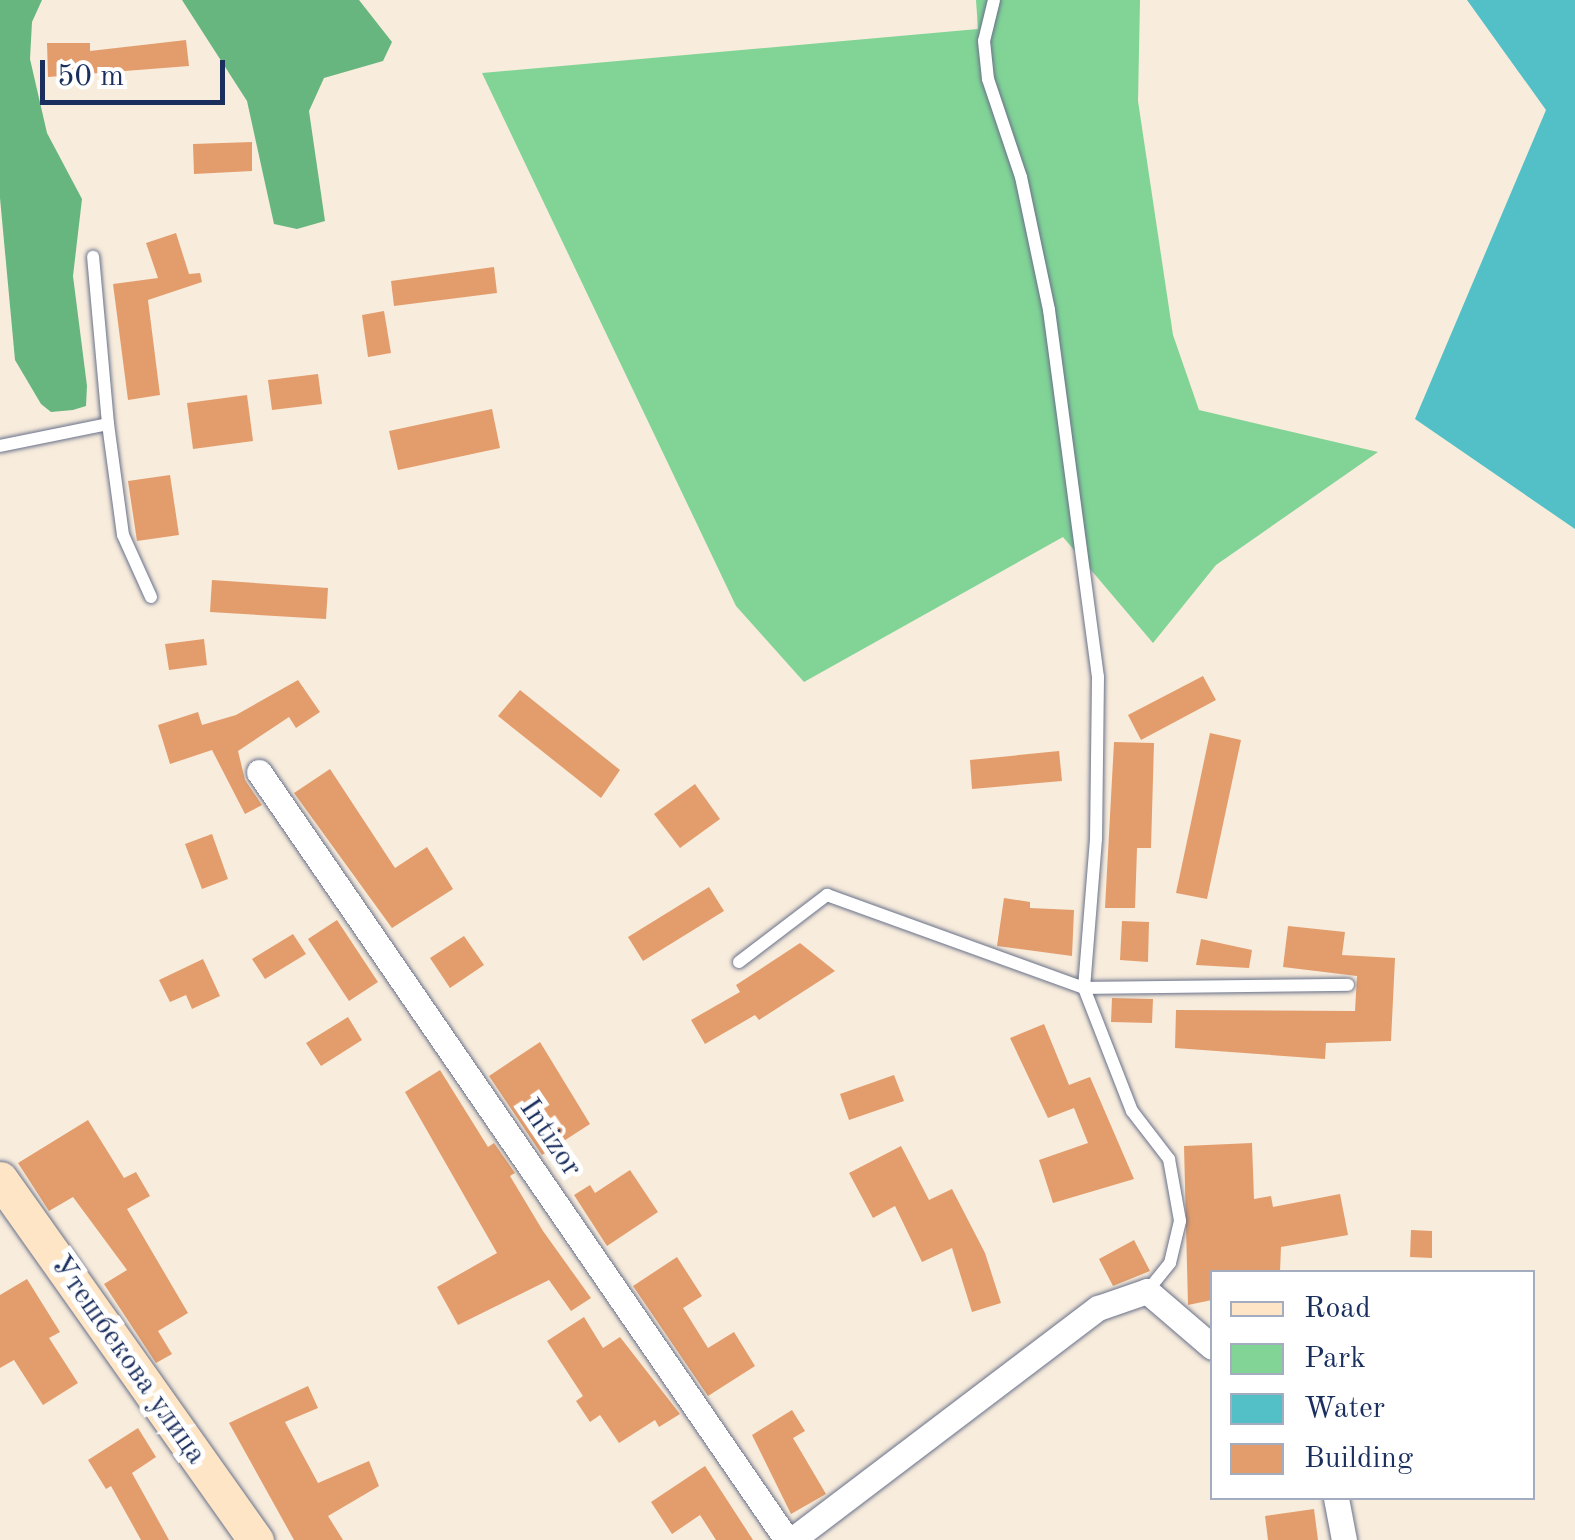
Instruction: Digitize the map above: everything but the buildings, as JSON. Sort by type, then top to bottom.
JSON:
[{"type":"main road","name":"Утешбекова улица","points":[[0,1179],[256,1540]]},
{"type":"street","name":"Intizor","points":[[259,772],[790,1540]]},
{"type":"street","points":[[790,1540],[1098,1308],[1147,1291],[1210,1345]]},
{"type":"street","points":[[1336,1500],[1344,1540]]},
{"type":"lane","points":[[994,0],[984,41],[988,79],[1022,177],[1049,310],[1098,678],[1096,838],[1084,988],[1132,1111],[1169,1159],[1180,1221],[1170,1262],[1147,1291]]},
{"type":"lane","points":[[93,257],[122,535],[151,596]]},
{"type":"lane","points":[[0,446],[108,424]]},
{"type":"lane","points":[[739,962],[826,895],[1084,988],[1348,985]]},
{"type":"green space","points":[[0,0],[42,0],[32,22],[30,59],[47,133],[82,199],[73,276],[87,386],[86,406],[73,410],[51,412],[41,404],[15,360],[0,198]]},
{"type":"green space","points":[[182,0],[359,0],[392,42],[383,61],[324,78],[309,111],[325,221],[297,229],[274,224],[247,101]]},
{"type":"green space","points":[[976,0],[1140,0],[1138,101],[1173,335],[1199,410],[1378,452],[1216,565],[1153,643],[1063,537],[804,682],[736,606],[482,73],[978,29]]},
{"type":"water","points":[[1467,0],[1575,0],[1575,529],[1415,419],[1546,110]]}]
